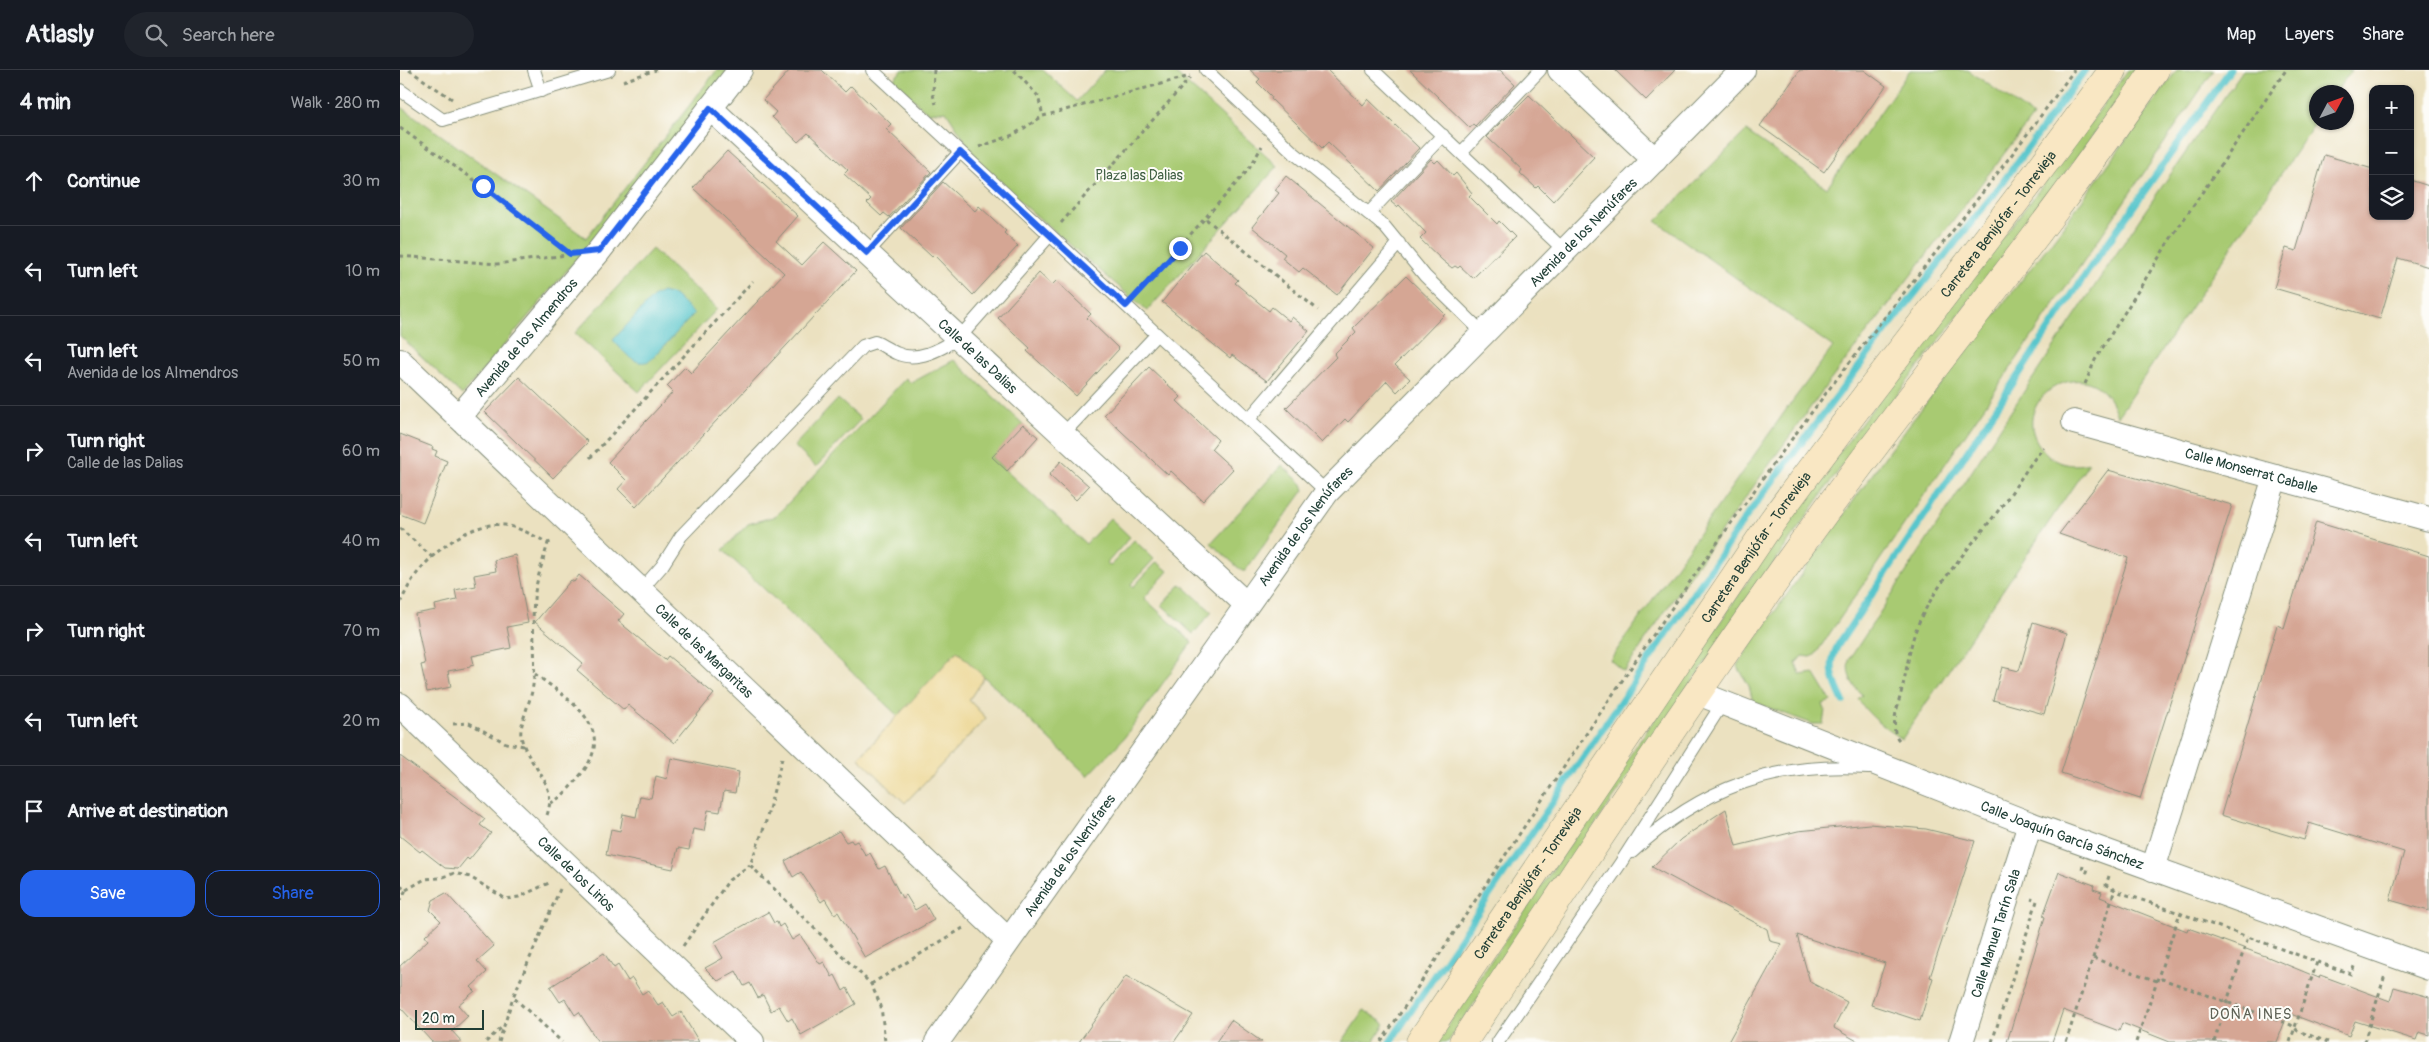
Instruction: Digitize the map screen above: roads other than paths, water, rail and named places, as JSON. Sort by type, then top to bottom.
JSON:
[{"type":"main road","name":"Carretera Benijófar - Torrevieja","points":[[1420,1042],[1816,461],[2044,164],[2113,70]]},
{"type":"main road","points":[[1464,1042],[1710,698],[1824,513],[1905,403],[2036,236],[2156,70]]},
{"type":"street","name":"Avenida de los Almendros","points":[[459,417],[599,251],[740,70]]},
{"type":"street","points":[[1560,70],[1655,160]]},
{"type":"street","name":"Avenida de los Nenúfares","points":[[937,1042],[1327,492],[1744,70]]},
{"type":"street","name":"Calle de las Dalias","points":[[710,108],[1246,604]]},
{"type":"street","name":"Calle de las Margaritas","points":[[400,361],[1008,940]]},
{"type":"street","name":"Calle Monserrat Caballe","points":[[2074,422],[2429,518]]},
{"type":"street","points":[[2153,869],[2275,477]]},
{"type":"street","name":"Calle Joaquín García Sánchez","points":[[1710,698],[2030,824],[2429,968]]},
{"type":"street","name":"Calle de los Lirios","points":[[400,704],[752,1042]]},
{"type":"street","name":"Calle Manuel Tarín Sala","points":[[1961,1042],[2030,824]]},
{"type":"lane","points":[[534,70],[541,91]]},
{"type":"lane","points":[[400,90],[443,120],[609,70]]},
{"type":"lane","points":[[872,70],[1327,492]]},
{"type":"lane","points":[[1462,153],[1540,70]]},
{"type":"lane","points":[[1380,72],[1442,136],[1565,251]]},
{"type":"lane","points":[[1197,75],[1370,212],[1399,243],[1425,276],[1484,333]]},
{"type":"lane","points":[[1370,212],[1442,136]]},
{"type":"lane","points":[[867,253],[960,152]]},
{"type":"lane","points":[[641,590],[662,566],[682,536],[863,346],[875,342],[904,356],[918,356],[942,348],[959,338],[1050,235]]},
{"type":"lane","points":[[1249,419],[1399,243]]},
{"type":"lane","points":[[1063,434],[1157,334]]},
{"type":"lane","points":[[1498,1042],[1620,864],[1710,698]]},
{"type":"lane","points":[[1620,864],[1667,823],[1700,800],[1727,787],[1756,777],[1819,767],[1894,770]]},
{"type":"water","points":[[662,292],[674,295],[694,314],[652,359],[646,362],[636,361],[626,354],[613,340],[654,296]]},
{"type":"waterway","points":[[1390,1042],[1748,514],[1898,315],[1997,190],[2085,70]]},
{"type":"waterway","points":[[1843,701],[1834,680],[1832,666],[1838,645],[2090,268],[2230,70]]},
{"type":"district","name":"DOÑA INES","points":[[2251,1014]]},
{"type":"park label","name":"Plaza las Dalias","points":[[1139,175]]}]
